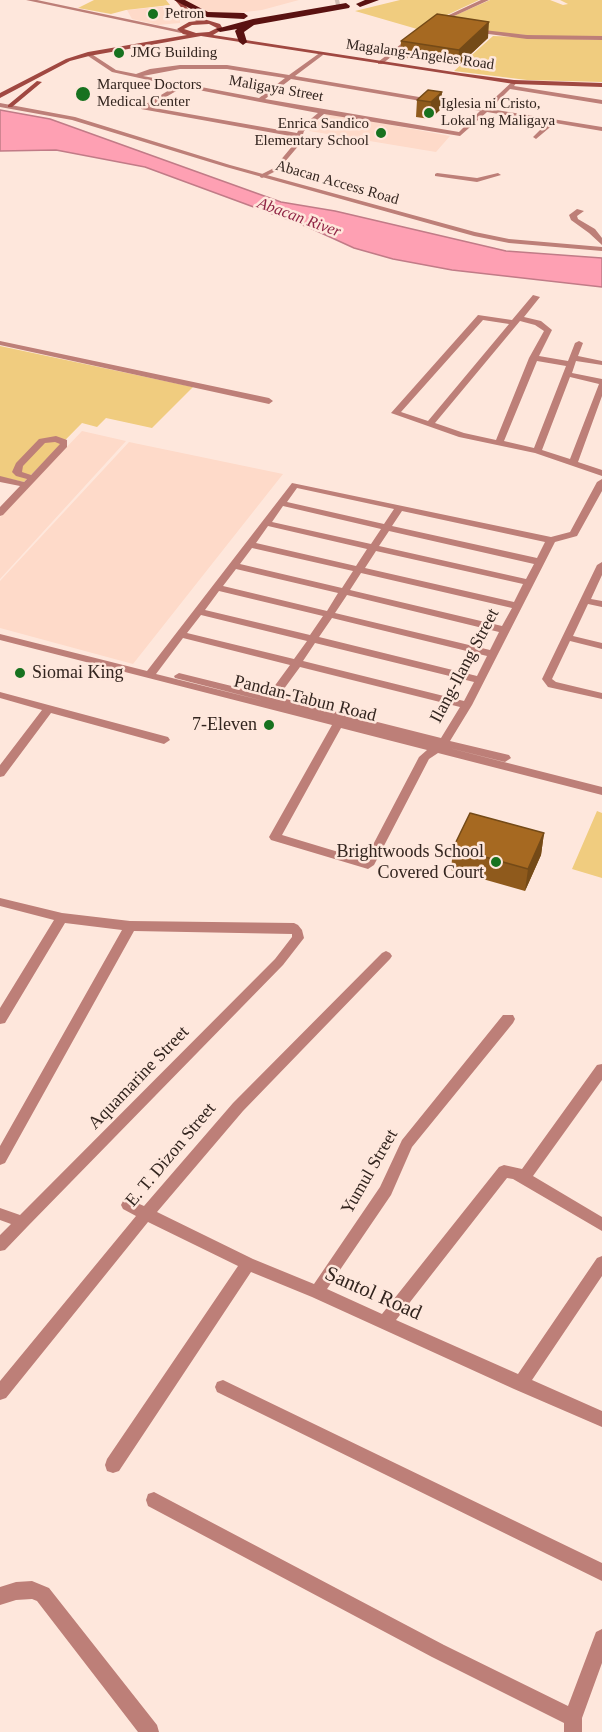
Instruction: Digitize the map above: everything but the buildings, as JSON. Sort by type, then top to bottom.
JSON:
[{"type":"highway","points":[[178,0],[198,12],[212,15],[267,15]]},
{"type":"highway","points":[[360,4],[375,0]]},
{"type":"highway","points":[[206,22],[267,15],[336,1]]},
{"type":"highway","points":[[219,30],[254,21],[346,6]]},
{"type":"highway","points":[[239,41],[239,31],[254,21]]},
{"type":"main road","points":[[170,0],[184,18],[182,28],[199,35],[219,30]]},
{"type":"main road","name":"Magalang-Angeles Road","points":[[178,0],[192,16],[218,25],[219,30],[239,41]]},
{"type":"main road","name":"Magalang-Angeles Road","points":[[158,42],[182,28],[206,22]]},
{"type":"main road","name":"Magalang-Angeles Road","points":[[3,94],[54,67],[91,55],[199,35],[511,84],[602,85]]},
{"type":"main road","points":[[170,42],[239,41]]},
{"type":"main road","points":[[10,106],[28,90],[59,70],[54,67]]},
{"type":"street","points":[[29,0],[152,25],[182,28]]},
{"type":"street","points":[[443,26],[432,24],[486,0]]},
{"type":"street","points":[[466,30],[517,36],[602,38]]},
{"type":"street","points":[[380,63],[416,35]]},
{"type":"street","points":[[260,100],[321,54]]},
{"type":"street","name":"Maligaya Street","points":[[91,55],[114,71],[180,86],[460,134],[486,110]]},
{"type":"street","points":[[136,76],[166,69],[206,66],[602,129]]},
{"type":"street","points":[[486,110],[511,84],[602,102]]},
{"type":"street","points":[[180,86],[143,108],[298,135]]},
{"type":"street","name":"Abacan Access Road","points":[[0,105],[73,118],[262,176],[492,238],[602,249]]},
{"type":"street","points":[[262,176],[276,169],[297,144],[298,135],[323,112]]},
{"type":"street","points":[[536,137],[553,121]]},
{"type":"street","points":[[437,175],[477,180],[498,175]]},
{"type":"street","points":[[580,211],[573,215],[575,220],[592,231],[602,243]]},
{"type":"street","points":[[429,425],[536,297]]},
{"type":"street","points":[[499,442],[533,358],[548,330],[538,323],[481,317],[395,411],[398,415],[462,435],[537,451],[602,473]]},
{"type":"street","points":[[0,343],[269,401]]},
{"type":"street","points":[[537,451],[579,343]]},
{"type":"street","points":[[533,358],[602,363]]},
{"type":"street","points":[[567,374],[602,383],[573,463]]},
{"type":"street","points":[[0,513],[30,481],[64,444],[56,439],[42,441],[17,469],[19,474],[30,481]]},
{"type":"street","points":[[0,479],[30,481]]},
{"type":"street","points":[[151,673],[295,485],[551,540],[574,534],[602,482]]},
{"type":"street","points":[[280,503],[540,562]]},
{"type":"street","points":[[268,702],[297,663],[400,507]]},
{"type":"street","points":[[266,523],[530,583]]},
{"type":"street","name":"Ilang-Ilang Street","points":[[339,721],[275,837],[368,865],[425,757],[441,746],[466,705],[551,540]]},
{"type":"street","points":[[249,544],[518,606]]},
{"type":"street","points":[[233,565],[505,630]]},
{"type":"street","points":[[602,565],[569,638],[547,676],[549,682],[557,686],[602,696]]},
{"type":"street","points":[[216,587],[493,654]]},
{"type":"street","points":[[586,601],[602,604]]},
{"type":"street","points":[[198,611],[480,680]]},
{"type":"street","name":"Pandan-Tabun Road","points":[[0,630],[151,673]]},
{"type":"street","points":[[180,634],[466,705]]},
{"type":"street","name":"Pandan-Tabun Road","points":[[0,637],[441,746],[602,783]]},
{"type":"street","points":[[569,638],[602,646]]},
{"type":"street","points":[[0,695],[164,740]]},
{"type":"street","points":[[0,773],[49,708]]},
{"type":"street","name":"Pandan-Tabun Road","points":[[441,746],[602,791]]},
{"type":"street","points":[[0,902],[62,918],[130,926],[0,1159]]},
{"type":"street","points":[[0,1019],[62,918]]},
{"type":"street","name":"Aquamarine Street","points":[[0,1245],[279,962],[298,938],[298,933],[294,928],[130,926]]},
{"type":"street","name":"E. T. Dizon Street","points":[[0,1393],[147,1213],[238,1107],[386,956]]},
{"type":"street","name":"Yumul Street","points":[[317,1292],[386,1191],[407,1144],[507,1018]]},
{"type":"street","points":[[524,1178],[602,1069]]},
{"type":"street","points":[[385,1322],[504,1171],[511,1171],[524,1178],[602,1225]]},
{"type":"street","name":"Santol Road","points":[[129,1205],[248,1264],[317,1292],[602,1419]]},
{"type":"street","points":[[0,1214],[23,1222]]},
{"type":"street","points":[[520,1384],[602,1263]]},
{"type":"street","points":[[113,1465],[248,1264]]},
{"type":"street","points":[[223,1387],[602,1572]]},
{"type":"street","points":[[154,1500],[573,1725],[602,1638]]},
{"type":"street","points":[[0,1596],[16,1590],[32,1590],[43,1594],[150,1732]]},
{"type":"shaded area","points":[[94,0],[166,0],[170,5],[111,14],[78,8]]},
{"type":"shaded area","points":[[184,0],[299,0],[262,10],[221,15],[197,10]]},
{"type":"shaded area","points":[[400,0],[479,0],[417,29],[355,11]]},
{"type":"shaded area","points":[[490,0],[550,0],[563,5],[568,4],[560,0],[602,0],[602,37],[494,33],[447,19]]},
{"type":"shaded area","name":"Petron","points":[[170,6],[180,18],[180,23],[158,25],[132,19],[127,10]]},
{"type":"shaded area","points":[[493,36],[602,40],[602,82],[527,80],[454,71]]},
{"type":"shaded area","name":"Enrica Sandico Elementary School","points":[[327,113],[450,136],[436,152],[309,131]]},
{"type":"shaded area","points":[[0,346],[193,387],[152,428],[106,418],[97,427],[82,423],[24,482],[0,477]]},
{"type":"shaded area","points":[[82,431],[126,441],[0,579],[0,517]]},
{"type":"shaded area","points":[[129,442],[283,474],[133,664],[0,628],[0,581]]},
{"type":"shaded area","points":[[597,811],[602,813],[602,878],[572,869]]},
{"type":"water","name":"Abacan River","points":[[0,110],[50,119],[281,202],[335,211],[506,251],[602,258],[602,287],[452,270],[393,259],[354,248],[308,227],[145,167],[56,150],[0,151]]},
{"type":"tunnel","points":[[335,1],[339,0]]},
{"type":"place","name":"Petron","points":[[153,14]]},
{"type":"place","name":"JMG Building","points":[[119,53]]},
{"type":"place","name":"Marquee Doctors Medical Center","points":[[83,94]]},
{"type":"place","name":"Iglesia ni Cristo, Lokal ng Maligaya","points":[[429,113]]},
{"type":"place","name":"Enrica Sandico Elementary School","points":[[381,133]]},
{"type":"place","name":"Siomai King","points":[[20,673]]},
{"type":"place","name":"7-Eleven","points":[[269,725]]},
{"type":"place","name":"Brightwoods School Covered Court","points":[[496,862]]}]
